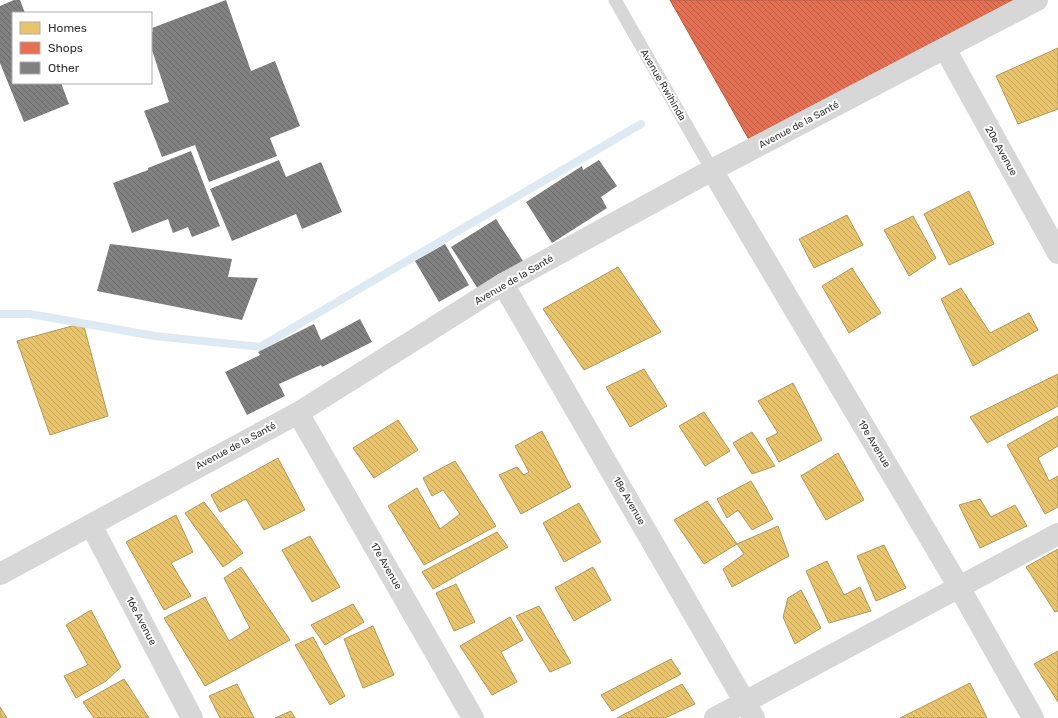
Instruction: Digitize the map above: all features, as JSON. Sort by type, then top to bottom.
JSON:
[{"type":"street","name":"Avenue de la Santé","points":[[0,574],[298,413],[503,284],[712,170],[1037,0]]},
{"type":"street","name":"20e Avenue","points":[[944,49],[1058,253]]},
{"type":"street","name":"19e Avenue","points":[[712,170],[959,587],[1033,718]]},
{"type":"street","name":"18e Avenue","points":[[503,284],[750,710]]},
{"type":"street","name":"17e Avenue","points":[[298,413],[473,718]]},
{"type":"street","name":"16e Avenue","points":[[91,525],[192,718]]},
{"type":"street","points":[[715,718],[750,710],[959,587],[1058,534]]},
{"type":"lane","name":"Avenue Rwihinda","points":[[615,0],[712,170]]},
{"type":"building: Homes","points":[[1058,48],[1058,109],[1018,124],[996,76]]},
{"type":"building: Homes","points":[[969,191],[994,244],[949,265],[924,214]]},
{"type":"building: Homes","points":[[847,215],[863,245],[814,268],[799,239]]},
{"type":"building: Homes","points":[[913,216],[936,258],[909,276],[884,230]]},
{"type":"building: Homes","points":[[618,267],[661,332],[584,370],[543,309]]},
{"type":"building: Homes","points":[[852,268],[881,313],[849,333],[822,286]]},
{"type":"building: Homes","points":[[961,288],[990,333],[1029,313],[1038,330],[973,366],[941,299]]},
{"type":"building: Homes","points":[[83,323],[108,416],[50,435],[17,341]]},
{"type":"building: Homes","points":[[644,369],[667,406],[630,427],[606,387]]},
{"type":"building: Homes","points":[[1058,374],[1058,406],[987,443],[970,417]]},
{"type":"building: Homes","points":[[793,383],[822,440],[779,462],[766,439],[778,433],[758,401]]},
{"type":"building: Homes","points":[[704,412],[730,451],[705,466],[679,426]]},
{"type":"building: Homes","points":[[1058,416],[1058,446],[1038,458],[1049,481],[1058,476],[1058,507],[1045,514],[1007,445]]},
{"type":"building: Homes","points":[[398,420],[418,450],[374,478],[353,448]]},
{"type":"building: Homes","points":[[542,431],[571,487],[521,514],[499,475],[517,467],[524,475],[529,472],[515,446]]},
{"type":"building: Homes","points":[[752,432],[775,466],[752,474],[733,443]]},
{"type":"building: Homes","points":[[838,453],[864,500],[826,520],[801,476]]},
{"type":"building: Homes","points":[[278,458],[305,510],[264,530],[246,499],[220,512],[211,495]]},
{"type":"building: Homes","points":[[455,461],[496,526],[424,565],[388,506],[417,488],[440,529],[460,514],[443,490],[432,496],[423,478]]},
{"type":"building: Homes","points":[[751,481],[773,519],[752,530],[738,510],[727,518],[717,499]]},
{"type":"building: Homes","points":[[980,499],[991,517],[1015,505],[1027,526],[980,548],[959,505]]},
{"type":"building: Homes","points":[[707,501],[737,544],[704,564],[674,520]]},
{"type":"building: Homes","points":[[204,502],[243,553],[223,567],[185,513]]},
{"type":"building: Homes","points":[[579,503],[601,542],[564,562],[543,523]]},
{"type":"building: Homes","points":[[176,515],[193,552],[171,563],[191,596],[164,610],[126,542]]},
{"type":"building: Homes","points":[[778,526],[789,556],[732,587],[723,569],[744,554],[737,544]]},
{"type":"building: Homes","points":[[497,532],[508,547],[433,589],[422,572]]},
{"type":"building: Homes","points":[[310,536],[340,587],[312,602],[282,550]]},
{"type":"building: Homes","points":[[884,545],[906,588],[876,601],[857,556]]},
{"type":"building: Homes","points":[[1058,549],[1058,611],[1055,612],[1026,567]]},
{"type":"building: Homes","points":[[827,561],[844,595],[860,587],[871,611],[829,623],[806,571]]},
{"type":"building: Homes","points":[[241,567],[290,640],[205,686],[164,618],[205,597],[229,641],[250,628],[224,578]]},
{"type":"building: Homes","points":[[593,567],[611,600],[574,621],[555,588]]},
{"type":"building: Homes","points":[[456,584],[475,622],[454,631],[436,593]]},
{"type":"building: Homes","points":[[801,590],[821,628],[795,644],[783,617],[788,598]]},
{"type":"building: Homes","points":[[353,604],[364,622],[325,645],[311,625]]},
{"type":"building: Homes","points":[[539,606],[571,663],[550,672],[516,616]]},
{"type":"building: Homes","points":[[91,610],[121,667],[106,681],[76,698],[64,676],[88,665],[66,625]]},
{"type":"building: Homes","points":[[510,617],[523,640],[501,652],[517,682],[492,695],[460,646]]},
{"type":"building: Homes","points":[[373,626],[394,675],[363,688],[344,639]]},
{"type":"building: Homes","points":[[313,637],[345,696],[330,705],[295,645]]},
{"type":"building: Homes","points":[[1058,651],[1058,702],[1034,664]]},
{"type":"building: Homes","points":[[671,659],[681,674],[612,711],[601,695]]},
{"type":"building: Homes","points":[[124,679],[149,718],[94,718],[83,702]]},
{"type":"building: Homes","points":[[970,683],[987,718],[900,718]]},
{"type":"building: Homes","points":[[237,684],[254,718],[220,718],[209,696]]},
{"type":"building: Homes","points":[[682,684],[695,704],[665,718],[617,718]]},
{"type":"building: Homes","points":[[0,707],[7,718],[0,718]]},
{"type":"building: Homes","points":[[291,711],[295,718],[275,718]]},
{"type":"building: Shops","points":[[670,0],[1021,0],[752,145]]},
{"type":"building: Other","points":[[14,0],[20,0],[25,12],[12,12],[12,84],[61,84],[69,104],[24,122],[0,63],[0,6]]},
{"type":"building: Other","points":[[226,0],[251,71],[275,61],[300,126],[270,138],[277,156],[209,182],[195,145],[162,157],[144,111],[169,102],[152,50],[152,28]]},
{"type":"building: Other","points":[[191,151],[220,226],[192,237],[188,227],[173,233],[168,219],[132,233],[113,183],[148,170],[148,168]]},
{"type":"building: Other","points":[[279,160],[286,177],[321,162],[342,212],[302,229],[296,214],[232,241],[210,189]]},
{"type":"building: Other","points":[[599,160],[617,186],[601,197],[607,208],[552,243],[526,202],[582,166],[583,170]]},
{"type":"building: Other","points":[[496,219],[523,261],[478,289],[451,247]]},
{"type":"building: Other","points":[[110,244],[232,259],[228,277],[258,278],[242,320],[97,291]]},
{"type":"building: Other","points":[[445,244],[469,285],[439,302],[415,261]]},
{"type":"building: Other","points":[[360,319],[372,342],[322,367],[321,365],[279,384],[285,396],[247,415],[225,372],[260,355],[258,352],[314,324],[321,340]]},
{"type":"waterway","points":[[0,314],[30,314],[155,336],[260,347],[641,124]]}]
